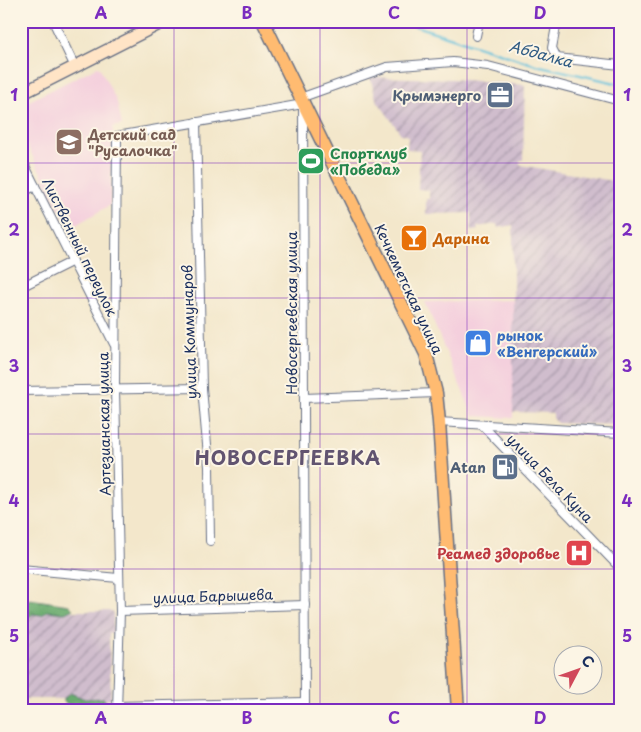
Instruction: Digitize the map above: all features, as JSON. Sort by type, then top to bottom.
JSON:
[{"type":"main road","name":"Кечкеметская улица","points":[[263,21],[426,354],[436,393],[439,422],[458,711]]},
{"type":"street","points":[[53,21],[75,67]]},
{"type":"street","points":[[476,36],[479,21]]},
{"type":"street","points":[[557,21],[552,48],[555,56],[560,59],[620,65]]},
{"type":"street","points":[[21,94],[158,23]]},
{"type":"street","points":[[196,122],[302,101],[388,67],[453,62],[488,66],[620,102]]},
{"type":"street","name":"Новосергеевская улица","points":[[302,101],[306,605],[305,711]]},
{"type":"street","name":"Артезианская улица","points":[[117,708],[120,611],[115,389],[117,136],[196,122]]},
{"type":"street","name":"улица Коммунаров","points":[[196,122],[202,388],[209,466],[210,541]]},
{"type":"street","name":"Лиственный переулок","points":[[21,158],[116,347]]},
{"type":"street","points":[[21,192],[35,186]]},
{"type":"street","points":[[21,287],[73,261]]},
{"type":"street","points":[[21,391],[202,388]]},
{"type":"street","points":[[304,398],[436,393]]},
{"type":"street","name":"улица Бела Куна","points":[[439,422],[620,433]]},
{"type":"street","name":"улица Бела Куна","points":[[483,426],[620,568]]},
{"type":"street","points":[[21,568],[118,578]]},
{"type":"street","name":"улица Барышева","points":[[120,611],[306,605]]},
{"type":"street","points":[[117,708],[210,707],[305,702]]},
{"type":"shaded area","name":"Детский сад \"Русалочка\"","points":[[99,66],[117,102],[122,125],[113,127],[110,205],[69,229],[21,133],[21,105]]},
{"type":"shaded area","points":[[370,77],[453,79],[525,85],[523,160],[520,160],[520,165],[619,182],[616,248],[620,248],[620,425],[557,423],[553,418],[553,413],[513,412],[513,225],[498,228],[497,224],[477,227],[478,230],[471,231],[471,213],[426,214],[426,199],[429,199],[429,190],[418,189],[420,150],[407,149],[408,136],[401,134],[376,99]]},
{"type":"shaded area","name":"рынок «Венгерский»","points":[[513,300],[513,418],[473,416],[425,302]]},
{"type":"shaded area","points":[[21,611],[113,611],[113,633],[109,633],[111,699],[24,699],[24,704],[21,704]]},
{"type":"green space","points":[[30,599],[69,605],[73,609],[65,613],[47,611],[42,615],[33,614],[28,617],[24,626],[21,603]]},
{"type":"green space","points":[[70,693],[85,699],[103,698],[107,702],[98,704],[87,702],[70,705],[64,702],[64,699]]},
{"type":"waterway","name":"Абдалка","points":[[400,21],[536,65],[620,84]]},
{"type":"place","name":"Крымэнерго","points":[[500,95]]},
{"type":"place","name":"Детский сад \"Русалочка\"","points":[[69,142]]},
{"type":"place","name":"Спортклуб «Победа»","points":[[311,161]]},
{"type":"place","name":"Дарина","points":[[414,238]]},
{"type":"place","name":"рынок «Венгерский»","points":[[478,343]]},
{"type":"place","name":"Аtan","points":[[505,467]]},
{"type":"place","name":"Реамед здоровье","points":[[579,553]]},
{"type":"district","name":"НОВОСЕРГЕЕВКА","points":[[288,457]]}]
